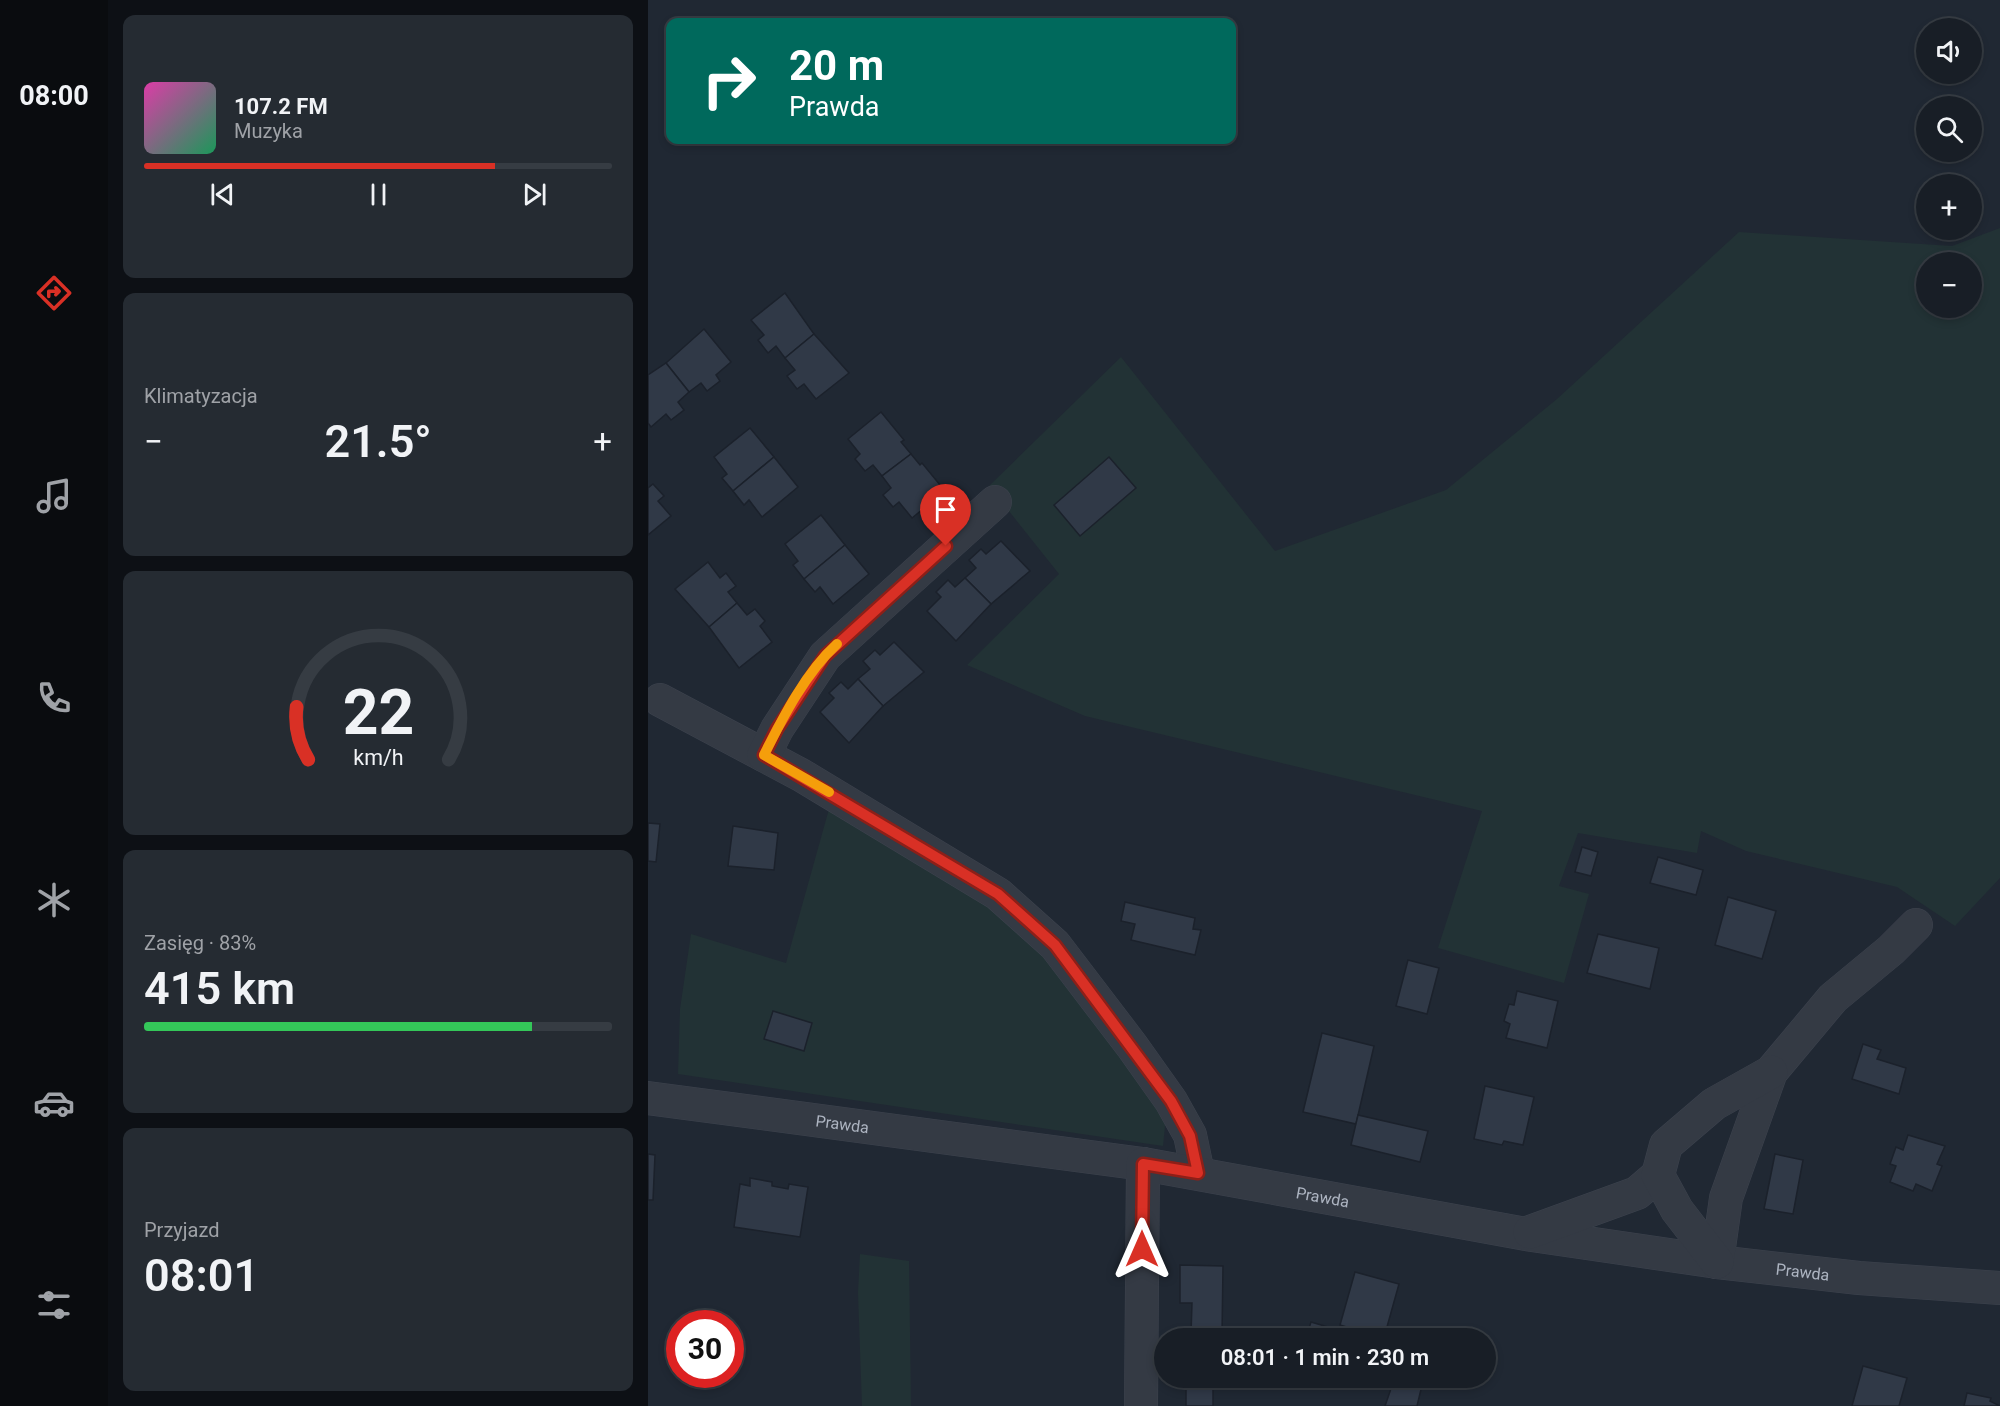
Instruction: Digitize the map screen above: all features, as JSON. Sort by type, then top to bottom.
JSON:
[{"type":"street","points":[[764,755],[777,729],[825,656],[995,501]]},
{"type":"street","points":[[660,700],[764,755],[998,894],[1055,945],[1171,1101],[1190,1136],[1198,1173]]},
{"type":"street","points":[[1717,1262],[1726,1198],[1771,1072],[1833,998],[1891,950],[1916,925]]},
{"type":"street","points":[[1526,1234],[1637,1193],[1658,1175],[1666,1146],[1714,1104],[1771,1072]]},
{"type":"street","name":"Prawda","points":[[648,1098],[1143,1164],[1526,1234],[1717,1262],[1859,1278],[2000,1288]]},
{"type":"street","points":[[1141,1406],[1143,1164]]},
{"type":"street","points":[[1658,1175],[1677,1210],[1717,1262]]},
{"type":"shaded area","points":[[2000,228],[2000,878],[1955,926],[1897,887],[1746,851],[1701,831],[1697,853],[1578,833],[1559,886],[1589,894],[1564,983],[1438,948],[1482,811],[1085,716],[967,665],[1059,574],[989,486],[1121,357],[1275,551],[1446,490],[1557,399],[1739,232],[1952,246],[1968,240],[1982,240],[1982,235]]},
{"type":"shaded area","points":[[829,809],[975,893],[1060,964],[1166,1116],[1163,1146],[678,1074],[680,1009],[691,934],[786,963]]},
{"type":"shaded area","points":[[860,1254],[909,1261],[911,1406],[862,1406],[858,1293]]},
{"type":"building","points":[[785,293],[814,334],[785,358],[776,346],[768,353],[758,340],[764,335],[751,320]]},
{"type":"building","points":[[704,329],[731,362],[716,375],[720,381],[707,391],[701,383],[689,392],[666,363]]},
{"type":"building","points":[[814,334],[849,373],[816,399],[804,384],[797,389],[787,376],[795,370],[785,358]]},
{"type":"building","points":[[666,363],[689,392],[678,402],[684,410],[671,420],[666,414],[651,427],[648,423],[648,375]]},
{"type":"building","points":[[881,412],[904,440],[901,442],[911,454],[882,476],[873,465],[865,471],[855,459],[860,454],[848,439]]},
{"type":"building","points":[[750,428],[774,457],[733,491],[722,478],[727,474],[714,457]]},
{"type":"building","points":[[911,454],[920,465],[922,463],[945,491],[912,518],[899,502],[893,507],[883,495],[891,488],[882,476]]},
{"type":"building","points":[[774,457],[798,487],[762,517],[749,500],[744,505],[733,491]]},
{"type":"building","points":[[1109,457],[1136,488],[1080,536],[1054,505]]},
{"type":"building","points":[[653,484],[664,496],[658,501],[671,516],[648,535],[648,488]]},
{"type":"building","points":[[821,515],[845,545],[804,579],[793,565],[798,561],[785,544]]},
{"type":"building","points":[[1001,541],[1030,571],[991,604],[965,578],[976,568],[969,560],[981,549],[986,554]]},
{"type":"building","points":[[845,545],[869,574],[833,604],[820,587],[815,592],[804,579]]},
{"type":"building","points":[[708,562],[720,578],[726,573],[736,586],[728,592],[737,603],[709,627],[675,589]]},
{"type":"building","points":[[965,578],[991,604],[956,641],[927,611],[941,597],[936,592],[948,580],[955,587]]},
{"type":"building","points":[[737,603],[747,615],[755,609],[765,621],[760,626],[772,642],[739,668],[709,627]]},
{"type":"building","points":[[894,642],[924,672],[883,706],[858,679],[870,669],[863,661],[875,650],[880,655]]},
{"type":"building","points":[[858,679],[883,706],[849,743],[820,712],[834,698],[829,693],[841,682],[848,689]]},
{"type":"building","points":[[648,823],[660,824],[656,862],[648,861]]},
{"type":"building","points":[[733,826],[778,833],[774,870],[728,866]]},
{"type":"building","points":[[1582,847],[1598,852],[1591,876],[1575,872]]},
{"type":"building","points":[[1658,857],[1703,870],[1696,895],[1650,883]]},
{"type":"building","points":[[1728,897],[1776,911],[1762,959],[1715,945]]},
{"type":"building","points":[[1125,902],[1195,918],[1193,929],[1201,930],[1195,955],[1131,940],[1135,924],[1121,921]]},
{"type":"building","points":[[1598,934],[1659,948],[1650,989],[1587,973]]},
{"type":"building","points":[[1408,960],[1439,968],[1427,1014],[1396,1006]]},
{"type":"building","points":[[1517,991],[1558,1001],[1547,1048],[1506,1038],[1510,1024],[1504,1021],[1509,1004],[1514,1005]]},
{"type":"building","points":[[773,1011],[812,1023],[804,1051],[764,1039]]},
{"type":"building","points":[[1322,1033],[1374,1046],[1356,1124],[1303,1112]]},
{"type":"building","points":[[1863,1044],[1881,1050],[1877,1059],[1906,1068],[1899,1094],[1852,1079]]},
{"type":"building","points":[[1485,1086],[1534,1097],[1523,1145],[1504,1141],[1502,1145],[1474,1139]]},
{"type":"building","points":[[1358,1115],[1428,1131],[1420,1162],[1351,1145]]},
{"type":"building","points":[[1908,1135],[1945,1146],[1937,1164],[1942,1166],[1932,1191],[1916,1184],[1913,1191],[1890,1182],[1896,1166],[1890,1164],[1896,1147],[1903,1150]]},
{"type":"building","points":[[648,1154],[655,1155],[653,1200],[648,1200]]},
{"type":"building","points":[[1775,1154],[1803,1160],[1793,1214],[1764,1209]]},
{"type":"building","points":[[750,1178],[772,1182],[772,1186],[788,1189],[789,1184],[808,1187],[800,1237],[734,1227],[740,1184],[750,1186]]},
{"type":"building","points":[[1180,1265],[1223,1266],[1222,1328],[1191,1328],[1192,1303],[1180,1303]]},
{"type":"building","points":[[1355,1272],[1399,1284],[1387,1328],[1350,1328],[1340,1325]]},
{"type":"building","points":[[1311,1322],[1331,1328],[1309,1328]]},
{"type":"building","points":[[1863,1366],[1907,1378],[1899,1406],[1852,1406]]},
{"type":"building","points":[[1186,1388],[1213,1388],[1213,1406],[1186,1406]]},
{"type":"building","points":[[1391,1388],[1421,1388],[1417,1406],[1385,1406]]},
{"type":"building","points":[[1967,1393],[1991,1398],[1990,1401],[2000,1406],[1964,1406]]},
{"type":"slow traffic","points":[[829,792],[764,755],[777,729],[825,656],[837,644]]},
{"type":"route","points":[[946,546],[825,656],[777,729],[764,755],[998,894],[1055,945],[1171,1101],[1190,1136],[1198,1173],[1143,1164],[1142,1249]]}]
